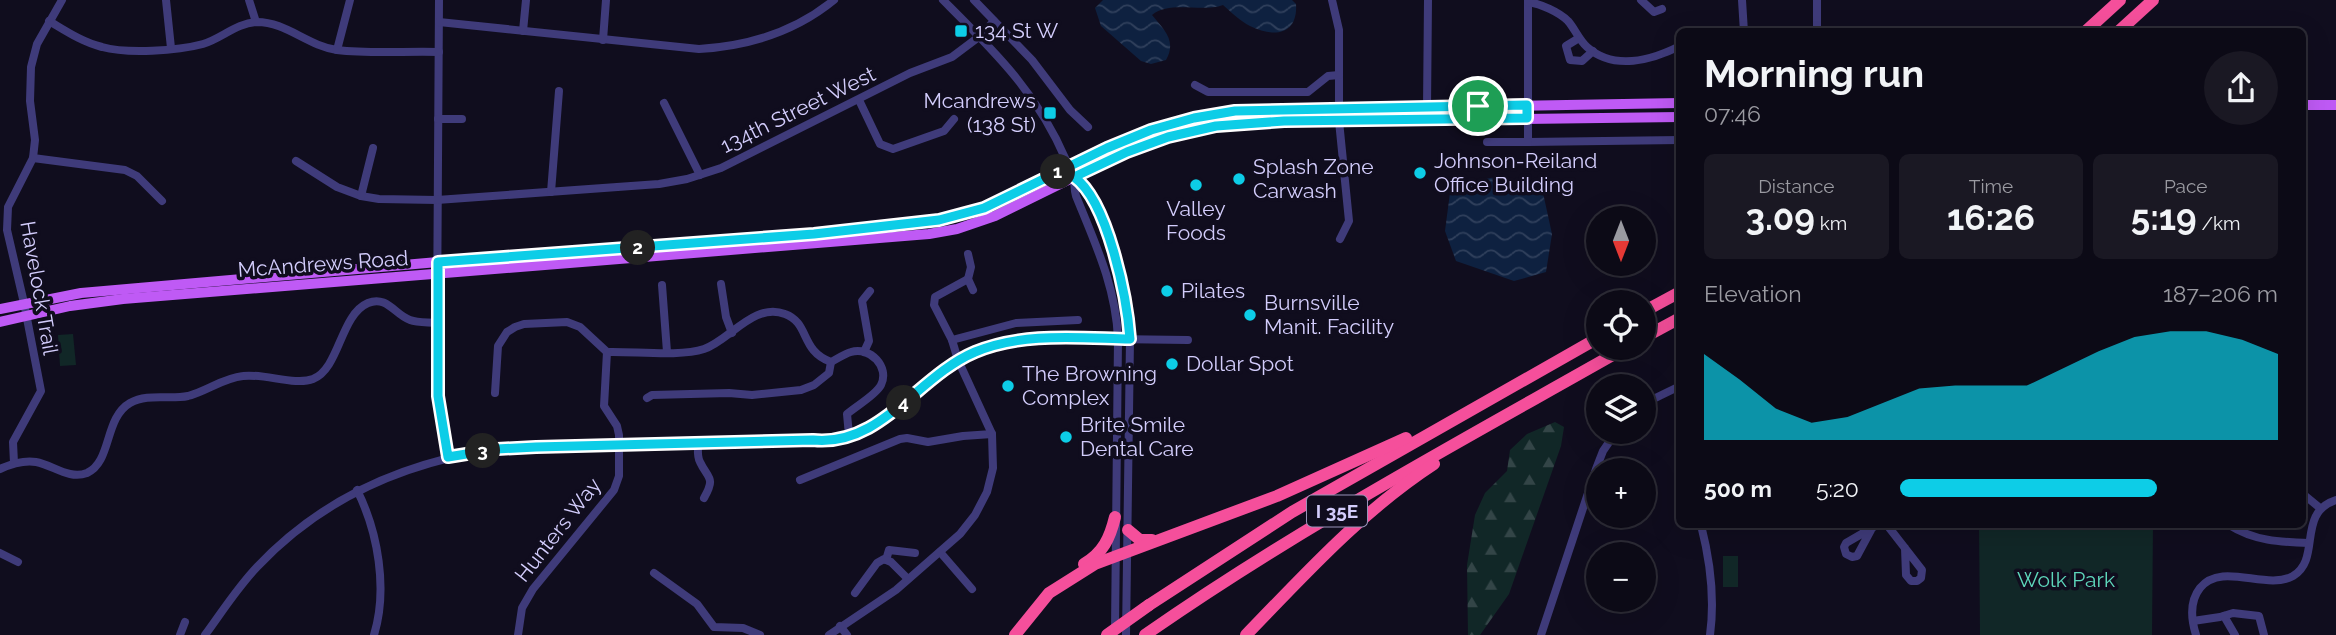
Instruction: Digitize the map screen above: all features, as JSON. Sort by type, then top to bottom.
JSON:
[{"type":"highway","points":[[2089,28],[2120,0]]},
{"type":"highway","points":[[2122,28],[2153,0]]},
{"type":"highway","points":[[1656,305],[1676,294]]},
{"type":"highway","points":[[1656,331],[1676,319]]},
{"type":"highway","name":"I 35E","points":[[1107,635],[1292,512],[1586,345]]},
{"type":"highway","name":"I 35E","points":[[1145,635],[1275,548],[1604,360]]},
{"type":"highway","points":[[1055,589],[1095,564],[1277,496],[1472,408]]},
{"type":"highway","points":[[1246,635],[1345,533],[1428,468],[1519,408]]},
{"type":"highway","points":[[1015,635],[1064,578],[1101,551],[1111,534],[1115,517]]},
{"type":"highway","points":[[1128,530],[1145,541],[1183,532]]},
{"type":"main road","points":[[1339,115],[1427,108],[1676,103]]},
{"type":"main road","points":[[2306,105],[2336,105]]},
{"type":"main road","points":[[1071,172],[1140,135],[1194,118],[1235,111],[1527,118],[1676,117]]},
{"type":"main road","name":"McAndrews Road","points":[[25,309],[81,293],[912,225],[984,208],[1071,172]]},
{"type":"main road","name":"McAndrews Road","points":[[25,309],[929,234],[957,229],[996,216],[1071,172]]},
{"type":"main road","points":[[0,309],[25,309]]},
{"type":"main road","points":[[0,322],[25,309]]},
{"type":"street","name":"Havelock Trail","points":[[14,463],[13,442],[41,391],[4,206],[33,158],[35,140],[30,101],[31,67],[37,44],[62,0]]},
{"type":"street","points":[[166,0],[171,48]]},
{"type":"street","points":[[249,0],[256,22]]},
{"type":"street","points":[[337,50],[350,0]]},
{"type":"street","points":[[439,0],[438,396],[448,457]]},
{"type":"street","points":[[523,31],[526,0]]},
{"type":"street","points":[[603,40],[606,0]]},
{"type":"street","points":[[439,22],[699,49],[732,47],[764,39],[797,25],[834,0]]},
{"type":"street","points":[[943,0],[1005,62],[1037,104],[1071,172],[1075,194],[1108,277],[1118,339],[1115,635]]},
{"type":"street","points":[[974,0],[1039,68],[1070,110],[1087,127]]},
{"type":"street","points":[[1332,0],[1339,30],[1339,115],[1349,221],[1340,239]]},
{"type":"street","points":[[1427,108],[1428,0]]},
{"type":"street","points":[[1641,0],[1654,12],[1662,9]]},
{"type":"street","points":[[1742,0],[1744,28]]},
{"type":"street","points":[[1817,0],[1817,28]]},
{"type":"street","points":[[1528,142],[1528,1],[1567,20],[1579,38],[1600,56],[1620,61],[1646,60],[1676,48]]},
{"type":"street","points":[[49,21],[82,40],[103,48],[125,50],[204,44],[256,22],[277,25],[313,44],[337,50],[439,52]]},
{"type":"street","name":"134th Street West","points":[[362,197],[437,200],[659,184],[700,175],[721,168],[859,100],[909,70],[952,57],[980,36],[994,21]]},
{"type":"street","points":[[1579,38],[1566,46],[1570,60],[1582,61],[1593,51]]},
{"type":"street","points":[[1195,85],[1208,92],[1308,92],[1328,76],[1339,75]]},
{"type":"street","points":[[551,192],[559,91]]},
{"type":"street","points":[[859,100],[880,144],[893,149],[944,131],[954,119]]},
{"type":"street","name":"134th Street West","points":[[664,103],[700,175]]},
{"type":"street","points":[[438,119],[461,119]]},
{"type":"street","points":[[1487,142],[1676,140]]},
{"type":"street","points":[[296,161],[337,187],[362,197],[373,148]]},
{"type":"street","points":[[33,158],[125,170],[137,176],[162,201]]},
{"type":"street","points":[[1071,172],[1087,188],[1115,256],[1123,283],[1130,339],[1126,635]]},
{"type":"street","points":[[829,635],[896,590],[960,534],[975,515],[987,492],[993,468],[992,434],[934,305],[935,297],[968,279],[971,272],[968,254]]},
{"type":"street","points":[[968,279],[973,290]]},
{"type":"street","points":[[721,284],[726,317],[732,333]]},
{"type":"street","points":[[662,285],[667,352]]},
{"type":"street","points":[[864,352],[868,335],[862,301],[870,291]]},
{"type":"street","points":[[0,469],[14,463],[36,462],[69,475],[83,475],[93,470],[99,462],[117,414],[134,401],[146,397],[188,396],[222,381],[243,376],[303,381],[314,378],[326,368],[355,312],[368,303],[387,303],[411,321],[437,323]]},
{"type":"street","points":[[495,393],[498,346],[507,332],[524,324],[567,322],[580,327],[607,352],[667,352],[701,350],[732,333],[752,317],[770,312],[784,314],[795,320],[814,354],[831,362]]},
{"type":"street","points":[[952,340],[1016,323],[1078,320]]},
{"type":"street","points":[[210,633],[230,598],[279,545],[304,524],[357,490],[396,473],[448,457],[497,449],[813,440],[829,442],[867,428],[892,413],[928,380],[958,360],[990,347],[1024,339],[1188,340]]},
{"type":"street","points":[[831,362],[853,351],[864,352],[877,359],[883,376],[881,386],[847,414],[849,435]]},
{"type":"street","points":[[607,352],[604,406],[617,426],[620,446]]},
{"type":"street","points":[[647,398],[652,395],[752,395],[801,390],[814,385],[829,373],[831,362]]},
{"type":"street","points":[[1656,398],[1676,388]]},
{"type":"street","points":[[800,480],[900,439],[928,442],[992,434]]},
{"type":"street","points":[[698,444],[698,459],[711,477],[710,487],[704,498]]},
{"type":"street","points":[[1541,635],[1596,469],[1608,444]]},
{"type":"street","name":"Hunters Way","points":[[518,635],[522,608],[533,589],[614,490],[619,477],[620,446]]},
{"type":"street","points":[[357,490],[369,513],[375,533],[379,565],[379,607],[374,635]]},
{"type":"street","points":[[2306,496],[2320,508]]},
{"type":"street","points":[[2196,635],[2192,606],[2195,595],[2204,583],[2218,577],[2277,580],[2293,576],[2306,561],[2313,521],[2320,508],[2336,500]]},
{"type":"street","points":[[1702,528],[1708,552],[1712,603],[1710,635]]},
{"type":"street","points":[[1890,528],[1905,548]]},
{"type":"street","points":[[2234,528],[2274,542],[2309,543]]},
{"type":"street","points":[[855,593],[877,563],[886,559],[890,550],[915,553]]},
{"type":"street","points":[[940,552],[972,589]]},
{"type":"street","points":[[0,554],[18,562]]},
{"type":"street","points":[[886,559],[908,579]]},
{"type":"street","points":[[654,573],[697,604],[714,627],[743,628],[760,635]]},
{"type":"street","points":[[2193,621],[2233,612],[2259,616],[2264,635]]},
{"type":"street","points":[[2224,616],[2235,635]]},
{"type":"street","points":[[180,635],[185,622]]},
{"type":"street","points":[[840,626],[847,635]]},
{"type":"green space","points":[[73,334],[76,365],[60,366],[58,335]]},
{"type":"green space","points":[[1555,422],[1564,427],[1561,446],[1509,594],[1480,635],[1468,635],[1467,565],[1475,515],[1485,493],[1507,471],[1510,450],[1527,434]]},
{"type":"green space","name":"Wolk Park","points":[[1979,528],[2153,528],[2152,635],[1980,635]]},
{"type":"green space","points":[[1723,556],[1738,556],[1738,587],[1723,587]]},
{"type":"water","points":[[1103,0],[1292,0],[1296,4],[1296,14],[1289,28],[1268,32],[1250,26],[1223,5],[1206,8],[1177,7],[1159,11],[1152,15],[1168,36],[1170,47],[1166,60],[1151,64],[1141,61],[1101,26],[1095,8]]},
{"type":"water","points":[[1502,176],[1543,193],[1552,234],[1546,272],[1514,281],[1456,261],[1445,231],[1451,185]]},
{"type":"place","name":"134 St W","points":[[961,31]]},
{"type":"place","name":"Mcandrews (138 St)","points":[[1050,113]]},
{"type":"place","name":"Johnson-Reiland Office Building","points":[[1420,173]]},
{"type":"place","name":"Splash Zone Carwash","points":[[1239,179]]},
{"type":"place","name":"Valley Foods","points":[[1196,185]]},
{"type":"place","name":"Pilates","points":[[1167,291]]},
{"type":"place","name":"Burnsville Manit. Facility","points":[[1250,315]]},
{"type":"place","name":"Dollar Spot","points":[[1172,364]]},
{"type":"place","name":"The Browning Complex","points":[[1008,386]]},
{"type":"place","name":"Brite Smile Dental Care","points":[[1066,437]]},
{"type":"route","points":[[1527,105],[1527,118],[1284,121],[1216,126],[1168,137],[1127,152],[1074,177],[1087,188],[1115,256],[1123,283],[1130,339],[1036,338],[999,344],[978,351],[958,360],[928,380],[892,413],[867,428],[829,442],[813,440],[536,447],[497,449],[448,457],[438,396],[438,262],[912,225],[960,216],[984,208],[1107,148],[1151,130],[1194,118],[1235,111],[1478,106],[1527,105]]}]
